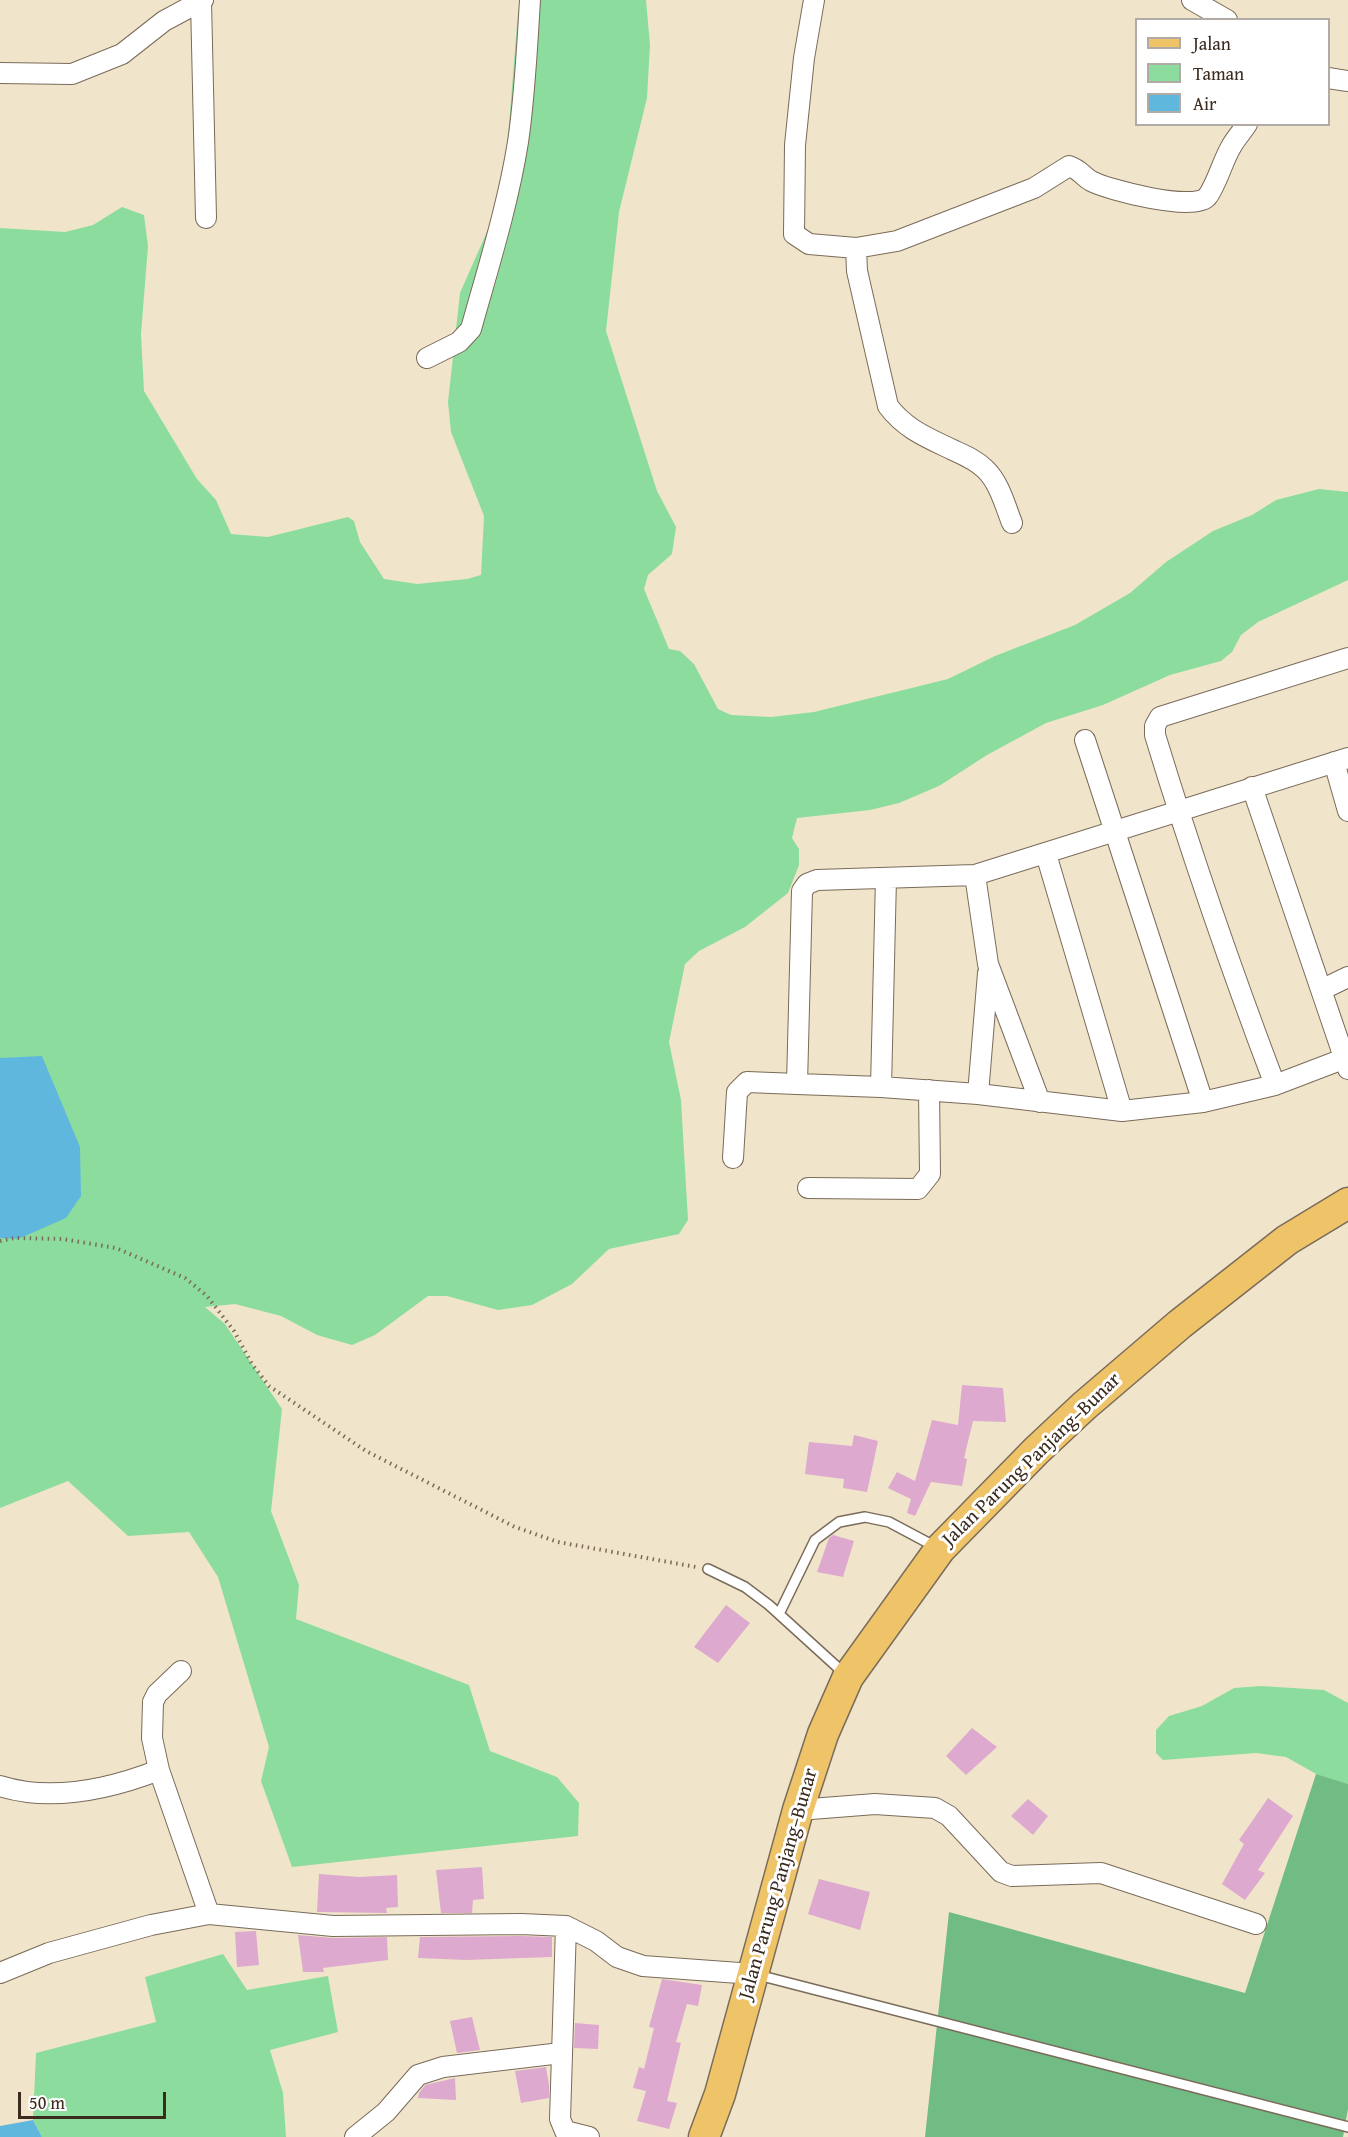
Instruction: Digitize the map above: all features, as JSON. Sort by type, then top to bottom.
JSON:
[{"type":"main road","name":"Jalan Parung Panjang–Bunar","points":[[704,2137],[720,2094],[798,1810],[823,1734],[848,1677],[940,1549],[1036,1451],[1134,1362],[1287,1240],[1348,1203]]},
{"type":"street","points":[[0,73],[72,74],[122,54],[165,21],[202,0],[206,218]]},
{"type":"street","points":[[427,358],[459,342],[471,329],[504,208],[518,144],[525,93],[530,0]]},
{"type":"street","points":[[814,0],[804,58],[795,145],[794,234],[809,244],[856,248],[897,241],[1034,188],[1069,166],[1077,168],[1091,181],[1116,189],[1174,202],[1198,202],[1207,198],[1231,146],[1246,126]]},
{"type":"street","points":[[1192,0],[1224,18]]},
{"type":"street","points":[[1330,78],[1348,81]]},
{"type":"street","points":[[856,248],[857,271],[888,406],[897,418],[917,434],[974,459],[984,467],[992,476],[1012,523]]},
{"type":"street","points":[[1275,1085],[1230,966],[1178,810],[1155,735],[1155,726],[1160,717],[1348,658]]},
{"type":"street","points":[[1086,740],[1203,1102]]},
{"type":"street","points":[[797,1084],[802,891],[807,884],[817,880],[975,875],[1341,760],[1348,812]]},
{"type":"street","points":[[733,1158],[737,1092],[747,1082],[929,1090],[1122,1111],[1203,1102],[1275,1085],[1346,1064],[1252,787]]},
{"type":"street","points":[[1046,854],[1122,1111]]},
{"type":"street","points":[[975,875],[988,964],[1040,1102]]},
{"type":"street","points":[[881,1087],[886,878]]},
{"type":"street","points":[[978,1094],[988,964]]},
{"type":"street","points":[[1320,990],[1348,977]]},
{"type":"street","points":[[808,1188],[918,1189],[930,1174],[929,1090]]},
{"type":"street","points":[[181,1671],[153,1702],[152,1738],[159,1770],[209,1914]]},
{"type":"street","points":[[0,1786],[21,1793],[74,1792],[106,1787],[159,1770]]},
{"type":"street","points":[[798,1810],[875,1804],[935,1808],[949,1816],[1001,1872],[1012,1876],[1101,1874],[1256,1924]]},
{"type":"street","points":[[0,1972],[49,1953],[151,1925],[209,1914],[333,1926],[521,1924],[566,1926],[596,1941],[616,1957],[643,1966],[753,1974]]},
{"type":"street","points":[[566,1926],[560,2119],[565,2131],[589,2137]]},
{"type":"street","points":[[355,2137],[386,2112],[418,2075],[443,2067],[561,2054]]},
{"type":"lane","points":[[779,1614],[815,1540],[825,1530],[839,1522],[865,1517],[889,1521],[940,1549]]},
{"type":"lane","points":[[708,1569],[745,1587],[779,1614],[848,1677]]},
{"type":"lane","points":[[753,1974],[1348,2127]]},
{"type":"path","points":[[0,1241],[14,1238],[63,1239],[116,1248],[185,1278],[207,1296],[234,1331],[252,1364],[269,1386],[366,1451],[516,1527],[558,1542],[708,1569]]},
{"type":"green space","points":[[521,0],[646,0],[650,45],[647,98],[619,212],[606,331],[657,491],[676,527],[672,554],[648,575],[644,589],[669,649],[680,651],[694,664],[718,709],[731,715],[771,717],[814,712],[948,679],[995,656],[1075,625],[1130,593],[1166,562],[1213,531],[1252,515],[1276,500],[1319,489],[1348,492],[1348,580],[1258,622],[1241,635],[1232,652],[1221,661],[1170,675],[1103,705],[1046,723],[987,755],[939,786],[899,803],[870,810],[797,818],[792,838],[799,849],[799,865],[788,893],[745,927],[699,951],[685,964],[669,1042],[681,1100],[688,1220],[679,1234],[609,1249],[572,1284],[532,1305],[498,1310],[447,1296],[428,1296],[375,1335],[352,1345],[317,1335],[281,1316],[235,1304],[205,1307],[225,1324],[282,1409],[271,1511],[299,1585],[296,1619],[469,1685],[490,1751],[557,1777],[579,1803],[578,1836],[292,1867],[261,1781],[269,1747],[218,1577],[189,1532],[128,1536],[68,1481],[0,1508],[0,228],[65,232],[93,225],[122,207],[144,215],[148,246],[141,334],[144,391],[197,479],[216,500],[231,534],[268,537],[348,517],[354,521],[360,542],[384,579],[417,584],[467,579],[481,575],[484,516],[451,432],[448,402],[460,293],[497,209],[507,150],[518,12]]},
{"type":"green space","points":[[1261,1686],[1324,1690],[1348,1703],[1348,1784],[1318,1775],[1286,1757],[1256,1753],[1163,1760],[1156,1753],[1156,1730],[1169,1716],[1202,1706],[1234,1688]]},
{"type":"green space","points":[[1316,1774],[1348,1784],[1348,2109],[1343,2137],[925,2137],[949,1912],[1245,1993]]},
{"type":"green space","points":[[223,1954],[247,1990],[328,1976],[338,2032],[270,2050],[283,2093],[286,2137],[42,2137],[33,2120],[36,2053],[156,2022],[145,1977]]},
{"type":"water","points":[[42,1056],[80,1147],[81,1196],[66,1218],[18,1239],[0,1238],[0,1058]]},
{"type":"water","points":[[33,2120],[42,2137],[0,2137],[0,2126]]},
{"type":"building","points":[[962,1385],[1003,1388],[1006,1422],[973,1421],[964,1458],[967,1459],[962,1486],[931,1482],[915,1516],[907,1513],[911,1499],[888,1488],[897,1472],[915,1481],[932,1420],[958,1425]]},
{"type":"building","points":[[854,1435],[878,1441],[867,1492],[843,1488],[844,1479],[805,1474],[809,1442],[852,1446]]},
{"type":"building","points":[[833,1535],[854,1541],[843,1577],[817,1572],[829,1538]]},
{"type":"building","points":[[726,1605],[750,1623],[718,1663],[694,1647]]},
{"type":"building","points":[[972,1728],[997,1747],[966,1775],[946,1756]]},
{"type":"building","points":[[1268,1798],[1293,1816],[1258,1870],[1265,1873],[1245,1900],[1222,1884],[1244,1844],[1239,1840]]},
{"type":"building","points":[[1028,1799],[1048,1816],[1033,1835],[1011,1816]]},
{"type":"building","points":[[482,1867],[484,1899],[473,1900],[472,1913],[441,1913],[436,1870]]},
{"type":"building","points":[[319,1874],[359,1877],[397,1875],[398,1907],[386,1908],[387,1913],[317,1912]]},
{"type":"building","points":[[819,1879],[870,1892],[860,1930],[808,1914]]},
{"type":"building","points":[[256,1931],[259,1965],[237,1967],[235,1932]]},
{"type":"building","points":[[298,1935],[333,1938],[387,1937],[388,1960],[323,1968],[324,1972],[303,1972]]},
{"type":"building","points":[[420,1937],[552,1937],[552,1957],[466,1960],[418,1958]]},
{"type":"building","points":[[662,1979],[702,1985],[698,2006],[687,2004],[676,2042],[681,2043],[667,2101],[677,2103],[669,2129],[637,2121],[646,2091],[633,2088],[639,2067],[644,2069],[654,2028],[649,2027]]},
{"type":"building","points":[[472,2017],[480,2050],[457,2053],[450,2021]]},
{"type":"building","points":[[575,2023],[599,2025],[598,2049],[574,2048]]},
{"type":"building","points":[[546,2067],[549,2098],[521,2103],[515,2071]]},
{"type":"building","points":[[455,2078],[456,2100],[418,2098],[425,2085]]}]
